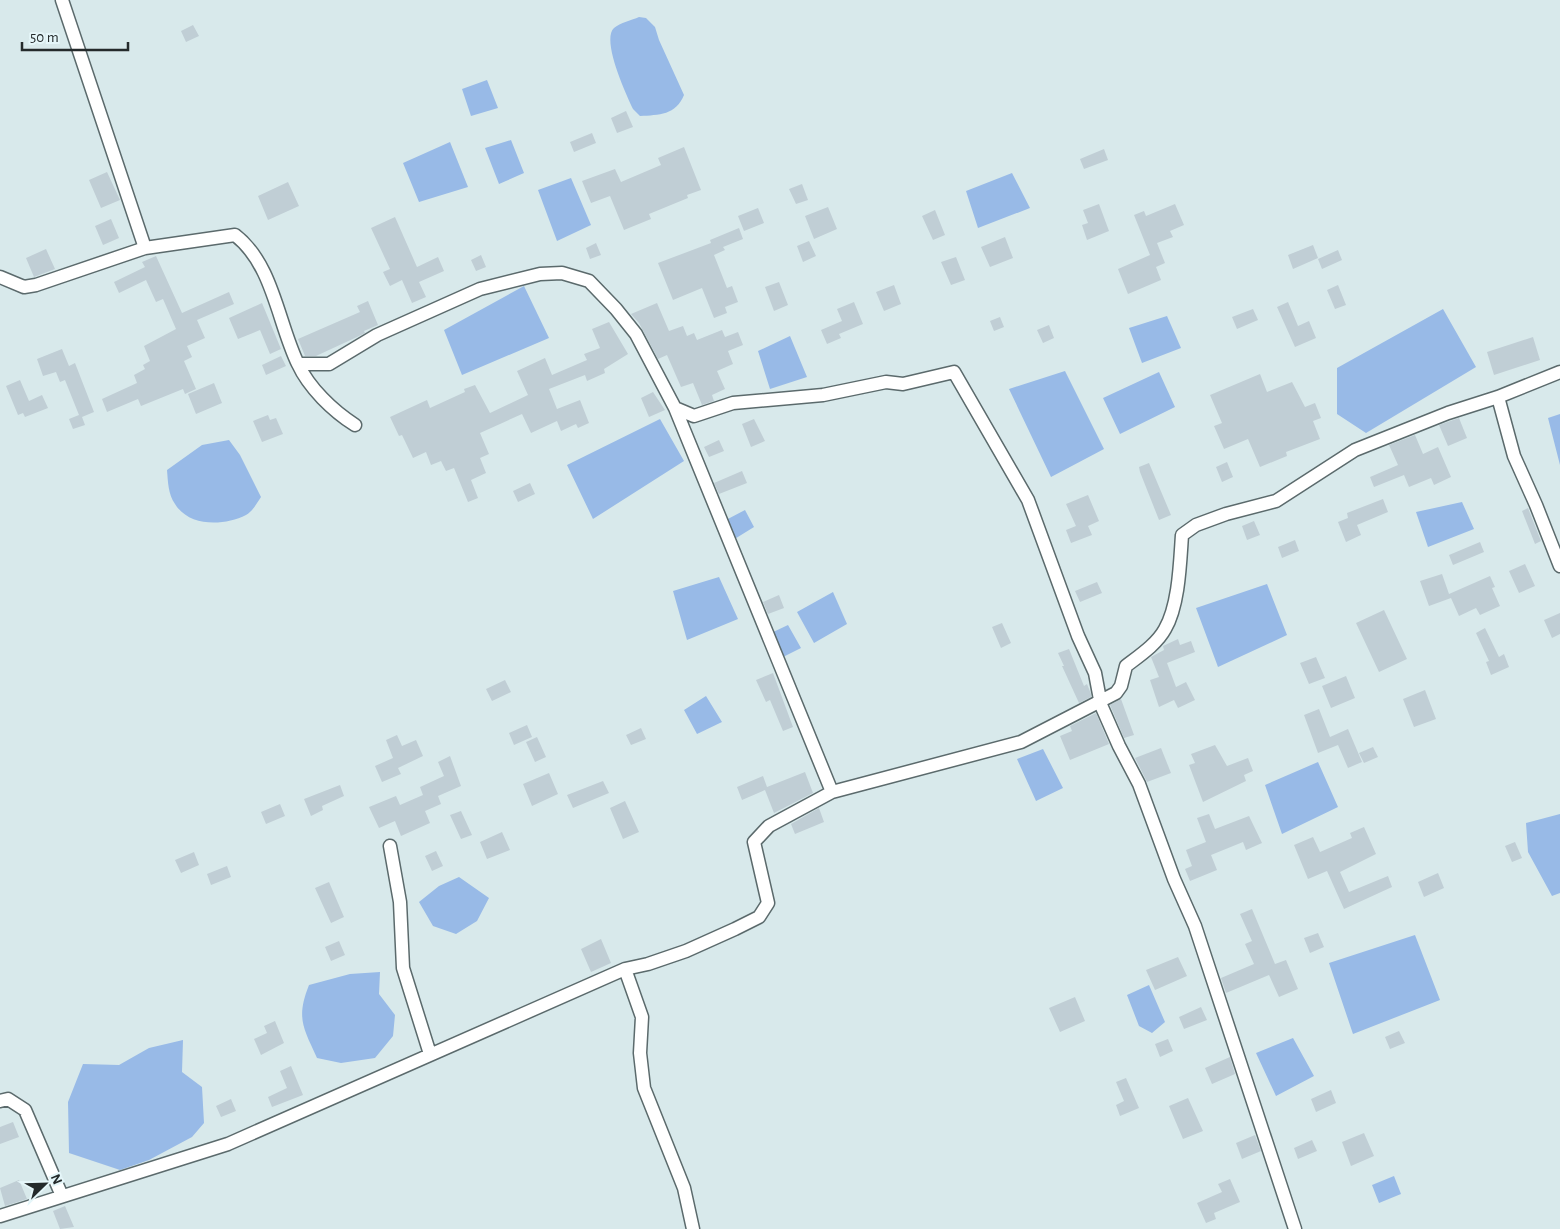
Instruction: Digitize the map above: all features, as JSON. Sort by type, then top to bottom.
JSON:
[{"type":"street","points":[[62,0],[145,248]]},
{"type":"street","points":[[0,277],[24,287],[36,285],[145,248],[235,235],[247,244],[259,264],[298,364],[307,380],[341,416],[355,425]]},
{"type":"street","points":[[298,364],[329,364],[377,335],[480,289],[540,274],[562,273],[589,281],[616,309],[636,334],[675,408],[832,792]]},
{"type":"street","points":[[675,408],[694,416],[733,403],[824,395],[886,382],[903,384],[954,372],[1028,500],[1078,636],[1095,673],[1102,701],[1119,746],[1139,784],[1174,879],[1195,926],[1295,1229]]},
{"type":"street","points":[[0,1216],[228,1144],[625,969],[648,964],[686,951],[759,917],[768,903],[754,842],[768,826],[832,792],[1022,742],[1049,726],[1116,693],[1121,686],[1126,666],[1148,648],[1165,630],[1174,607],[1182,535],[1196,525],[1276,501],[1354,450],[1560,372]]},
{"type":"street","points":[[1498,397],[1514,456],[1560,566]]},
{"type":"street","points":[[390,846],[400,902],[403,968],[430,1054]]},
{"type":"street","points":[[625,969],[642,1017],[640,1053],[644,1088],[684,1188],[693,1229]]},
{"type":"street","points":[[0,1102],[8,1099],[25,1110],[62,1196]]},
{"type":"water","points":[[639,17],[646,18],[655,27],[684,95],[676,107],[666,113],[640,116],[633,109],[620,80],[612,55],[610,44],[614,28]]},
{"type":"water","points":[[487,80],[498,108],[471,116],[462,89]]},
{"type":"water","points":[[511,140],[524,173],[499,184],[485,148]]},
{"type":"water","points":[[450,142],[468,187],[419,202],[403,163]]},
{"type":"water","points":[[1012,173],[1030,208],[978,228],[966,191]]},
{"type":"water","points":[[571,178],[591,225],[557,241],[538,190]]},
{"type":"water","points":[[524,286],[549,338],[462,375],[444,330]]},
{"type":"water","points":[[1443,309],[1476,367],[1366,433],[1337,414],[1337,368]]},
{"type":"water","points":[[1167,316],[1181,348],[1142,363],[1129,328]]},
{"type":"water","points":[[790,336],[807,377],[770,389],[758,351]]},
{"type":"water","points":[[1065,371],[1104,449],[1051,477],[1009,389]]},
{"type":"water","points":[[1159,372],[1175,407],[1120,434],[1103,398]]},
{"type":"water","points":[[1560,414],[1560,465],[1548,418]]},
{"type":"water","points":[[660,419],[684,461],[593,519],[567,465]]},
{"type":"water","points":[[229,440],[240,455],[261,497],[250,512],[237,519],[207,522],[189,517],[181,512],[171,496],[167,470],[202,445]]},
{"type":"water","points":[[1462,502],[1474,529],[1428,547],[1416,512]]},
{"type":"water","points":[[745,510],[754,527],[733,540],[724,521]]},
{"type":"water","points":[[719,577],[738,619],[687,640],[673,591]]},
{"type":"water","points":[[1267,584],[1287,635],[1218,667],[1196,608]]},
{"type":"water","points":[[833,592],[847,624],[814,643],[797,612]]},
{"type":"water","points":[[788,625],[801,648],[781,658],[769,634]]},
{"type":"water","points":[[706,696],[722,722],[697,734],[684,710]]},
{"type":"water","points":[[1043,749],[1063,788],[1036,801],[1017,759]]},
{"type":"water","points":[[1318,762],[1338,807],[1282,834],[1265,785]]},
{"type":"water","points":[[1560,814],[1560,893],[1552,896],[1528,852],[1526,823]]},
{"type":"water","points":[[459,877],[489,898],[477,921],[456,934],[433,926],[419,902],[439,886]]},
{"type":"water","points":[[1415,935],[1440,1000],[1353,1034],[1329,963]]},
{"type":"water","points":[[380,972],[379,994],[395,1015],[393,1036],[375,1058],[341,1063],[317,1058],[305,1030],[302,1014],[309,985],[350,974]]},
{"type":"water","points":[[1149,985],[1165,1022],[1152,1033],[1139,1026],[1127,995]]},
{"type":"water","points":[[1293,1038],[1314,1076],[1276,1096],[1256,1053]]},
{"type":"water","points":[[183,1040],[182,1072],[202,1087],[204,1123],[192,1137],[149,1160],[120,1170],[69,1153],[68,1102],[83,1064],[119,1065],[149,1048]]},
{"type":"water","points":[[1394,1176],[1401,1194],[1379,1203],[1372,1185]]},
{"type":"building","points":[[193,25],[199,36],[186,42],[181,31]]},
{"type":"building","points":[[626,111],[633,127],[617,133],[611,118]]},
{"type":"building","points":[[592,133],[596,143],[574,152],[570,142]]},
{"type":"building","points":[[684,147],[701,190],[687,195],[688,198],[649,214],[651,219],[624,230],[610,196],[591,203],[582,181],[615,169],[621,182],[661,165],[658,158]]},
{"type":"building","points":[[1104,149],[1108,160],[1084,169],[1080,159]]},
{"type":"building","points":[[107,172],[120,200],[101,208],[89,180]]},
{"type":"building","points":[[288,182],[299,206],[268,220],[258,196]]},
{"type":"building","points":[[802,184],[808,200],[796,204],[789,189]]},
{"type":"building","points":[[1099,204],[1109,231],[1087,240],[1082,225],[1088,223],[1083,210]]},
{"type":"building","points":[[1175,204],[1184,225],[1170,231],[1173,237],[1157,243],[1165,263],[1156,267],[1161,280],[1128,294],[1118,269],[1150,255],[1134,215],[1144,211],[1146,216]]},
{"type":"building","points":[[828,207],[837,229],[814,239],[805,216]]},
{"type":"building","points":[[758,208],[764,223],[744,231],[738,216]]},
{"type":"building","points":[[935,210],[945,235],[933,240],[922,216]]},
{"type":"building","points":[[395,217],[417,267],[438,257],[444,271],[419,282],[426,297],[412,303],[402,280],[390,286],[383,272],[390,269],[371,228]]},
{"type":"building","points":[[111,219],[119,238],[103,245],[95,226]]},
{"type":"building","points":[[739,228],[743,239],[723,247],[725,250],[714,255],[727,288],[732,286],[738,302],[725,307],[727,313],[714,318],[702,288],[673,300],[658,263],[711,243],[710,240]]},
{"type":"building","points":[[1005,237],[1013,258],[990,267],[981,247]]},
{"type":"building","points":[[809,241],[816,256],[803,262],[797,246]]},
{"type":"building","points":[[596,243],[601,255],[590,259],[586,248]]},
{"type":"building","points":[[1313,245],[1318,258],[1293,269],[1288,255]]},
{"type":"building","points":[[46,249],[55,269],[34,277],[26,258]]},
{"type":"building","points":[[1338,250],[1342,260],[1322,269],[1318,259]]},
{"type":"building","points":[[481,255],[486,267],[476,271],[471,260]]},
{"type":"building","points":[[156,256],[182,313],[229,292],[234,304],[197,320],[205,338],[187,346],[192,357],[184,361],[196,389],[185,394],[183,389],[141,406],[138,399],[107,412],[102,399],[137,383],[134,375],[145,369],[143,365],[150,361],[144,346],[176,329],[163,299],[156,302],[146,280],[119,293],[114,282],[145,267],[142,262]]},
{"type":"building","points":[[956,257],[965,280],[951,285],[941,262]]},
{"type":"building","points":[[779,282],[788,305],[774,311],[765,287]]},
{"type":"building","points":[[894,285],[901,304],[884,311],[876,292]]},
{"type":"building","points":[[1338,285],[1346,305],[1335,309],[1327,290]]},
{"type":"building","points":[[368,301],[378,325],[316,356],[305,356],[298,339],[360,312],[357,306]]},
{"type":"building","points":[[854,302],[863,324],[839,334],[841,338],[827,344],[821,330],[842,321],[837,309]]},
{"type":"building","points":[[1288,302],[1298,326],[1309,321],[1316,338],[1295,347],[1277,307]]},
{"type":"building","points":[[262,303],[281,349],[270,354],[260,330],[238,339],[229,318]]},
{"type":"building","points":[[657,303],[669,331],[683,326],[687,336],[694,333],[697,340],[722,330],[725,337],[738,332],[743,345],[728,351],[733,364],[717,371],[725,389],[712,395],[714,401],[702,405],[693,383],[681,387],[667,355],[658,359],[639,323],[631,314]]},
{"type":"building","points":[[1253,309],[1258,320],[1237,329],[1232,317]]},
{"type":"building","points":[[1000,317],[1004,327],[994,331],[990,321]]},
{"type":"building","points":[[609,322],[628,354],[604,369],[605,373],[587,381],[585,375],[549,389],[557,409],[580,400],[589,423],[578,428],[576,424],[561,431],[557,421],[531,433],[522,414],[480,433],[489,454],[480,458],[486,473],[471,480],[478,498],[468,502],[454,468],[446,471],[441,461],[431,465],[426,452],[413,458],[402,435],[399,436],[390,417],[427,400],[430,408],[465,392],[464,389],[475,385],[490,413],[528,395],[517,371],[545,358],[552,375],[587,360],[584,354],[600,348],[592,329]]},
{"type":"building","points":[[1049,325],[1054,338],[1043,343],[1037,330]]},
{"type":"building","points":[[1533,337],[1540,360],[1494,375],[1487,352]]},
{"type":"building","points":[[62,349],[69,366],[75,363],[94,412],[82,417],[85,425],[73,429],[69,419],[79,415],[65,380],[60,382],[56,372],[43,376],[37,359]]},
{"type":"building","points":[[281,356],[286,366],[266,375],[262,365]]},
{"type":"building","points":[[1260,374],[1267,392],[1292,382],[1305,407],[1315,403],[1321,418],[1313,421],[1320,439],[1286,452],[1287,456],[1260,467],[1248,439],[1224,449],[1214,426],[1222,423],[1210,395]]},
{"type":"building","points":[[20,380],[29,401],[42,395],[48,408],[25,417],[23,413],[18,415],[6,386]]},
{"type":"building","points":[[214,383],[222,403],[196,414],[188,394]]},
{"type":"building","points":[[653,392],[665,410],[649,417],[641,398]]},
{"type":"building","points":[[268,415],[270,420],[276,418],[283,434],[262,442],[253,421]]},
{"type":"building","points":[[1459,418],[1467,438],[1448,446],[1439,425]]},
{"type":"building","points":[[754,419],[765,441],[751,447],[742,424]]},
{"type":"building","points":[[1415,435],[1423,454],[1438,447],[1451,477],[1434,485],[1431,478],[1409,487],[1404,475],[1374,487],[1370,477],[1398,465],[1389,445]]},
{"type":"building","points":[[719,440],[724,451],[709,457],[704,447]]},
{"type":"building","points":[[1227,462],[1233,477],[1222,482],[1216,467]]},
{"type":"building","points":[[1149,463],[1171,515],[1159,520],[1139,467]]},
{"type":"building","points":[[742,471],[747,483],[719,494],[714,483]]},
{"type":"building","points":[[530,483],[535,494],[518,502],[513,491]]},
{"type":"building","points":[[1088,495],[1099,521],[1088,526],[1092,535],[1071,543],[1066,530],[1076,526],[1066,504]]},
{"type":"building","points":[[1383,499],[1388,512],[1357,525],[1361,535],[1346,542],[1338,522],[1348,518],[1347,513]]},
{"type":"building","points":[[1528,508],[1541,541],[1535,544],[1522,511]]},
{"type":"building","points":[[1254,521],[1260,535],[1247,540],[1242,526]]},
{"type":"building","points":[[1295,540],[1299,551],[1282,558],[1278,547]]},
{"type":"building","points":[[1480,542],[1484,552],[1453,565],[1449,555]]},
{"type":"building","points":[[1525,564],[1535,586],[1519,593],[1509,571]]},
{"type":"building","points":[[1442,574],[1449,594],[1490,576],[1495,587],[1492,588],[1500,606],[1480,615],[1476,608],[1459,616],[1451,598],[1429,606],[1420,581]]},
{"type":"building","points":[[1097,582],[1102,593],[1080,602],[1075,591]]},
{"type":"building","points":[[779,595],[784,608],[768,614],[763,602]]},
{"type":"building","points":[[1384,610],[1407,659],[1379,672],[1356,623]]},
{"type":"building","points":[[1560,613],[1560,634],[1552,638],[1544,620]]},
{"type":"building","points":[[1002,623],[1011,643],[1001,648],[992,627]]},
{"type":"building","points":[[1485,628],[1499,657],[1504,654],[1509,667],[1491,675],[1486,662],[1489,661],[1476,633]]},
{"type":"building","points":[[1178,639],[1180,645],[1191,641],[1195,652],[1167,663],[1176,687],[1186,682],[1195,700],[1178,708],[1174,700],[1159,707],[1150,680],[1159,677],[1151,657],[1164,650],[1163,646]]},
{"type":"building","points":[[1069,649],[1084,686],[1087,684],[1091,694],[1091,697],[1079,703],[1058,653]]},
{"type":"building","points":[[1316,657],[1325,678],[1309,684],[1300,663]]},
{"type":"building","points":[[773,673],[793,727],[783,731],[770,700],[766,702],[756,680]]},
{"type":"building","points":[[1346,676],[1355,698],[1331,708],[1322,686]]},
{"type":"building","points":[[505,680],[511,692],[492,701],[486,689]]},
{"type":"building","points":[[1425,690],[1436,719],[1414,727],[1403,699]]},
{"type":"building","points":[[1121,699],[1134,735],[1124,738],[1110,705]]},
{"type":"building","points":[[1319,709],[1330,737],[1348,729],[1362,762],[1348,768],[1338,745],[1318,753],[1304,715]]},
{"type":"building","points":[[1096,713],[1109,744],[1070,760],[1060,736],[1072,731],[1070,726]]},
{"type":"building","points":[[527,725],[532,737],[514,745],[509,733]]},
{"type":"building","points":[[641,728],[646,739],[631,745],[626,735]]},
{"type":"building","points":[[397,735],[402,746],[416,740],[423,756],[398,768],[401,774],[382,782],[375,766],[393,758],[386,740]]},
{"type":"building","points":[[537,737],[546,757],[535,762],[526,742]]},
{"type":"building","points":[[1215,745],[1227,766],[1248,758],[1253,771],[1244,775],[1246,781],[1203,802],[1189,765],[1195,763],[1191,754]]},
{"type":"building","points":[[1373,747],[1378,757],[1364,763],[1359,753]]},
{"type":"building","points":[[1161,748],[1171,773],[1147,782],[1135,758]]},
{"type":"building","points":[[450,756],[461,786],[438,796],[441,804],[425,811],[430,823],[401,836],[395,821],[379,828],[369,807],[396,796],[400,805],[423,795],[420,787],[444,776],[438,762]]},
{"type":"building","points":[[805,772],[813,793],[774,813],[765,790],[742,800],[737,787],[763,776],[767,787]]},
{"type":"building","points":[[549,773],[558,794],[532,806],[523,784]]},
{"type":"building","points":[[603,781],[609,793],[573,808],[567,795]]},
{"type":"building","points":[[340,785],[344,796],[322,806],[323,810],[311,816],[304,799]]},
{"type":"building","points":[[625,801],[639,832],[623,839],[610,808]]},
{"type":"building","points":[[280,804],[285,816],[266,824],[261,812]]},
{"type":"building","points":[[819,808],[824,822],[795,834],[791,824]]},
{"type":"building","points":[[461,811],[472,835],[461,839],[450,815]]},
{"type":"building","points":[[1209,814],[1215,829],[1249,816],[1262,843],[1246,850],[1243,842],[1211,855],[1217,870],[1190,881],[1185,869],[1192,866],[1186,850],[1206,842],[1197,818]]},
{"type":"building","points":[[1364,827],[1376,854],[1340,872],[1349,892],[1388,876],[1392,887],[1344,909],[1327,871],[1308,879],[1294,845],[1313,837],[1320,852],[1352,838],[1350,833]]},
{"type":"building","points":[[502,832],[510,850],[487,859],[480,842]]},
{"type":"building","points":[[1515,842],[1522,858],[1512,862],[1505,846]]},
{"type":"building","points":[[436,851],[443,866],[432,871],[425,856]]},
{"type":"building","points":[[194,852],[199,865],[181,873],[175,860]]},
{"type":"building","points":[[227,866],[231,877],[211,885],[207,874]]},
{"type":"building","points":[[1438,873],[1444,888],[1424,897],[1418,882]]},
{"type":"building","points":[[329,882],[344,917],[331,923],[315,888]]},
{"type":"building","points":[[1252,909],[1275,964],[1286,960],[1298,989],[1279,997],[1269,975],[1226,993],[1221,978],[1254,964],[1245,944],[1252,941],[1240,914]]},
{"type":"building","points":[[1318,933],[1324,947],[1310,953],[1304,938]]},
{"type":"building","points":[[601,939],[611,963],[591,972],[581,949]]},
{"type":"building","points":[[339,941],[345,955],[331,961],[325,947]]},
{"type":"building","points":[[1178,957],[1187,976],[1155,990],[1146,970]]},
{"type":"building","points":[[1075,997],[1085,1021],[1060,1032],[1049,1008]]},
{"type":"building","points":[[1201,1007],[1207,1020],[1184,1029],[1179,1017]]},
{"type":"building","points":[[275,1021],[284,1043],[261,1055],[254,1039],[267,1033],[264,1026]]},
{"type":"building","points":[[1399,1031],[1405,1043],[1390,1049],[1385,1037]]},
{"type":"building","points":[[1168,1039],[1173,1051],[1160,1057],[1155,1044]]},
{"type":"building","points":[[1230,1057],[1235,1074],[1212,1084],[1205,1068]]},
{"type":"building","points":[[291,1066],[303,1095],[272,1107],[268,1097],[287,1088],[280,1071]]},
{"type":"building","points":[[1126,1078],[1139,1108],[1120,1116],[1116,1105],[1124,1101],[1116,1082]]},
{"type":"building","points":[[1331,1090],[1336,1103],[1316,1112],[1311,1099]]},
{"type":"building","points":[[1188,1098],[1203,1131],[1183,1139],[1169,1106]]},
{"type":"building","points":[[231,1099],[236,1111],[221,1117],[216,1106]]},
{"type":"building","points":[[13,1122],[19,1137],[0,1144],[0,1127]]},
{"type":"building","points":[[1364,1133],[1374,1156],[1351,1166],[1342,1142]]},
{"type":"building","points":[[1255,1135],[1261,1151],[1242,1159],[1236,1143]]},
{"type":"building","points":[[1312,1140],[1317,1151],[1298,1159],[1294,1148]]},
{"type":"building","points":[[1230,1179],[1240,1202],[1214,1213],[1216,1219],[1206,1223],[1197,1203],[1222,1192],[1218,1184]]},
{"type":"building","points":[[19,1180],[27,1199],[5,1206],[0,1188]]},
{"type":"building","points":[[65,1206],[74,1227],[60,1229],[53,1211]]}]
